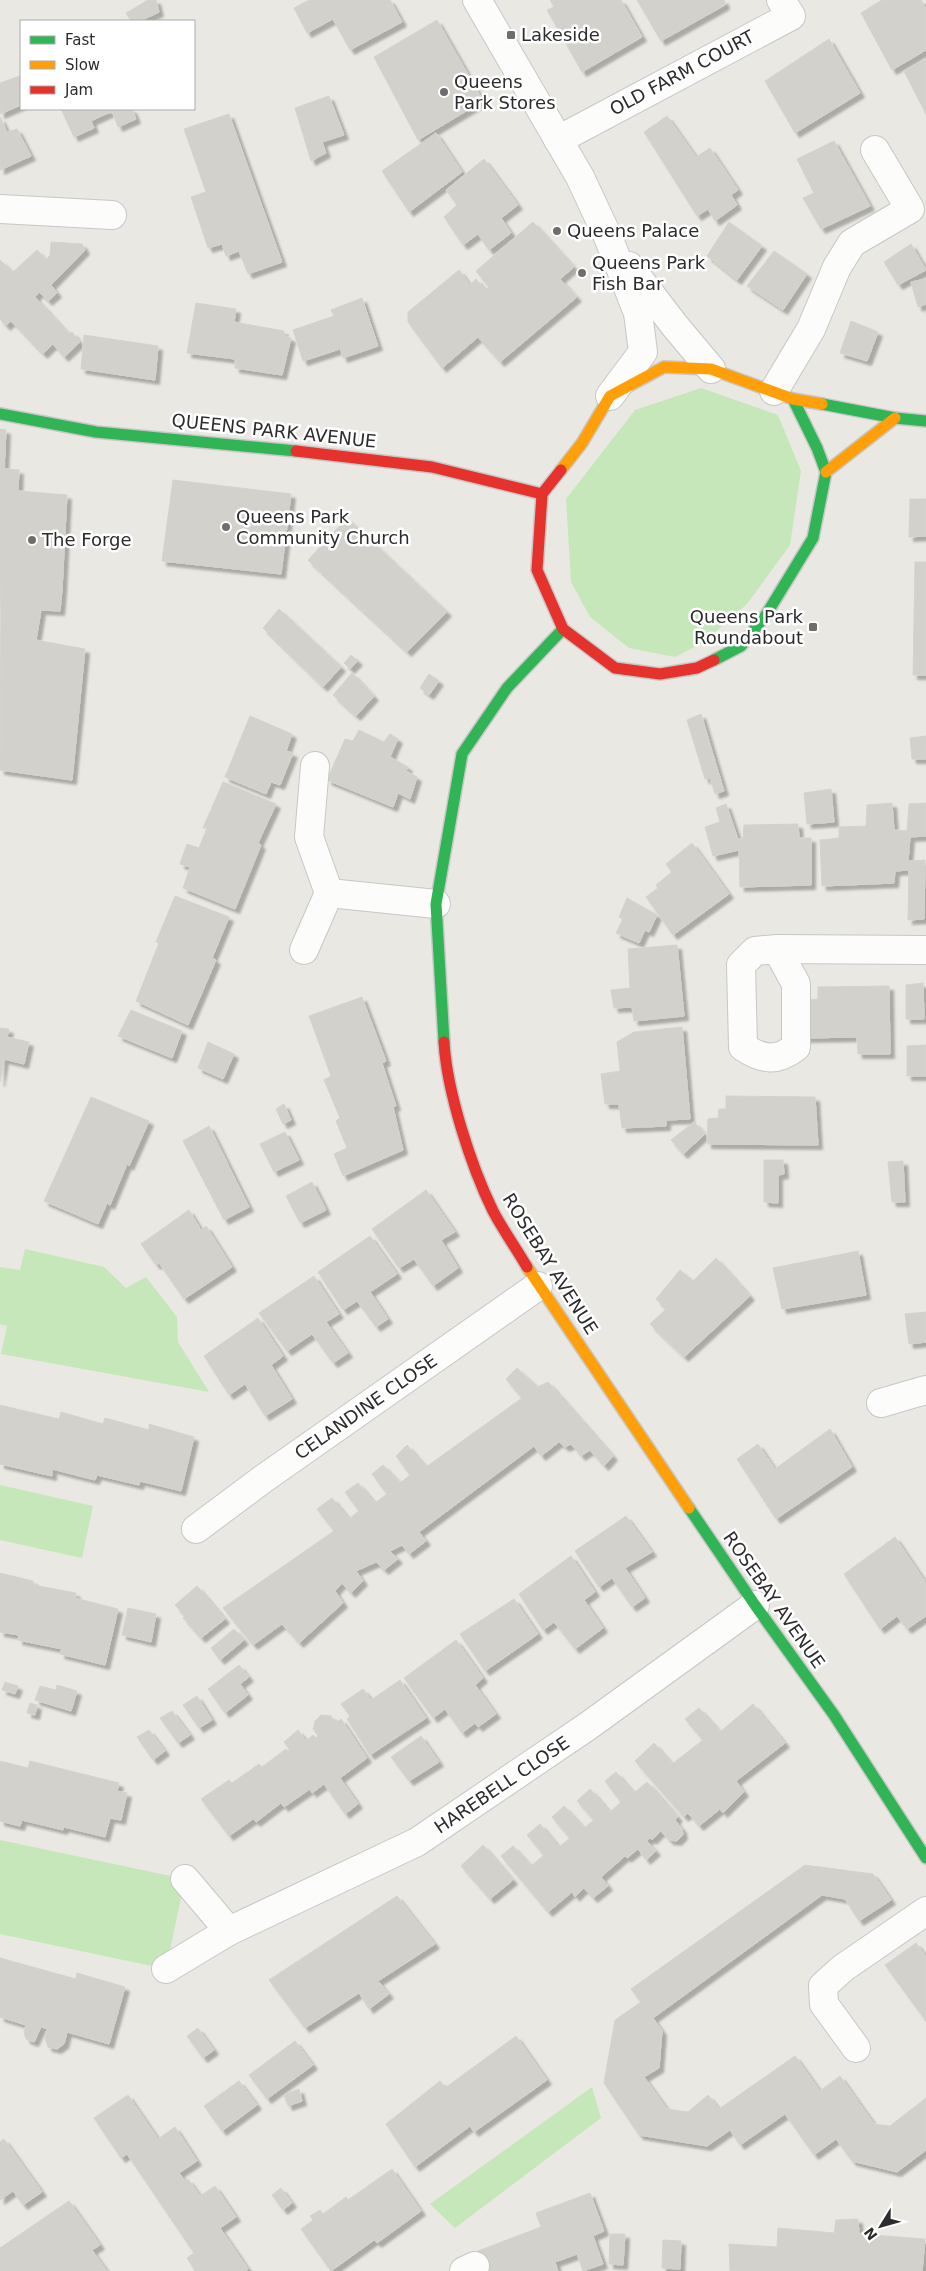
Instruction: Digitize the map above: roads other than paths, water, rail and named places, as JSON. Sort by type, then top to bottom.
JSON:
[{"type":"street","points":[[477,0],[580,177],[608,237],[638,313],[643,352],[610,396],[582,443],[542,494],[537,570],[563,628],[616,668],[660,674],[697,668],[742,646],[766,615],[813,538],[826,472],[817,448],[783,395]]},
{"type":"street","name":"OLD FARM COURT","points":[[558,140],[791,16],[781,0]]},
{"type":"street","points":[[783,395],[837,267],[852,243],[910,209],[874,150]]},
{"type":"street","points":[[0,209],[112,215]]},
{"type":"street","points":[[608,237],[675,326],[711,369]]},
{"type":"street","points":[[610,396],[664,367],[711,369],[783,395],[894,418],[926,421]]},
{"type":"street","name":"QUEENS PARK AVENUE","points":[[0,414],[96,432],[265,447],[432,467],[542,494]]},
{"type":"street","points":[[826,472],[894,418]]},
{"type":"street","name":"ROSEBAY AVENUE","points":[[563,628],[507,688],[462,754],[436,904],[445,1057],[463,1135],[493,1210],[538,1286],[755,1605],[834,1715],[926,1858]]},
{"type":"street","points":[[304,950],[329,893],[309,837],[315,766]]},
{"type":"street","points":[[329,893],[436,904]]},
{"type":"street","points":[[777,949],[926,950]]},
{"type":"street","name":"CELANDINE CLOSE","points":[[196,1529],[263,1479],[538,1286]]},
{"type":"street","points":[[881,1403],[926,1390]]},
{"type":"street","name":"HAREBELL CLOSE","points":[[166,1969],[228,1931],[417,1842],[588,1726],[755,1605]]},
{"type":"street","points":[[186,1879],[228,1931]]},
{"type":"street","points":[[856,2048],[824,2004],[823,1986],[843,1968],[926,1911]]},
{"type":"place","name":"Lakeside","points":[[511,35]]},
{"type":"place","name":"Queens Park Stores","points":[[444,92]]},
{"type":"place","name":"Queens Palace","points":[[557,231]]},
{"type":"place","name":"Queens Park Fish Bar","points":[[582,273]]},
{"type":"place","name":"Queens Park Community Church","points":[[226,527]]},
{"type":"place","name":"The Forge","points":[[32,540]]},
{"type":"place","name":"Queens Park Roundabout","points":[[813,627]]}]
